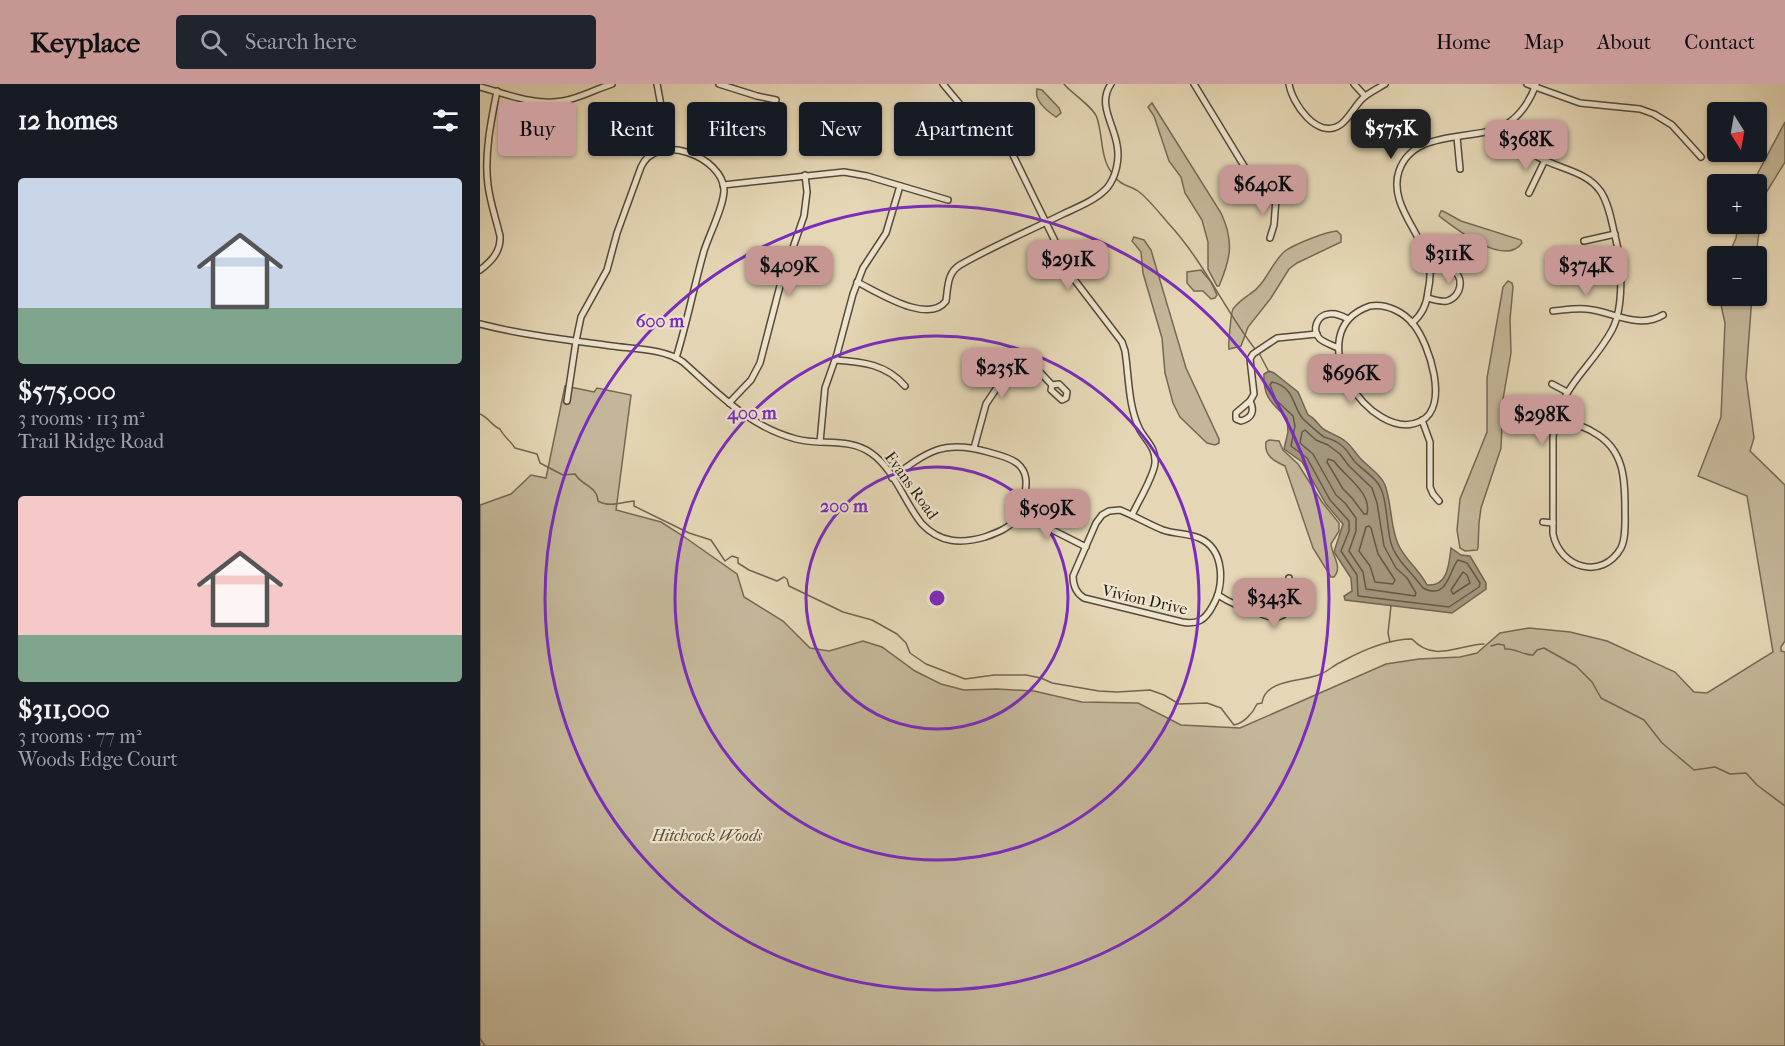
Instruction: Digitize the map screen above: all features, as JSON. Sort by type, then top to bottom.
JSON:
[{"type":"street","points":[[480,87],[537,101],[553,102],[571,99],[612,84]]},
{"type":"street","points":[[657,84],[660,102]]},
{"type":"street","points":[[719,84],[776,100]]},
{"type":"street","points":[[943,84],[964,109],[1006,146],[1019,165],[1073,278],[1115,330],[1124,346],[1133,410],[1140,429],[1151,445],[1155,460],[1153,473],[1132,515]]},
{"type":"street","points":[[857,282],[910,308],[937,309],[946,301],[948,283],[956,267],[1096,197],[1108,187],[1118,164],[1118,146],[1104,101],[1111,84]]},
{"type":"street","points":[[1194,84],[1255,184],[1263,192],[1276,199],[1301,195]]},
{"type":"street","points":[[1289,84],[1293,99],[1300,111],[1310,121],[1326,127],[1340,125],[1365,96],[1385,84]]},
{"type":"street","points":[[1354,84],[1365,96]]},
{"type":"street","points":[[1527,84],[1580,103],[1640,109],[1654,114],[1672,124],[1701,157]]},
{"type":"street","points":[[1412,323],[1423,311],[1428,298],[1430,270],[1419,236],[1399,199],[1397,178],[1403,163],[1418,147],[1431,142],[1491,130],[1507,124],[1525,106],[1536,86]]},
{"type":"street","points":[[480,270],[496,254],[500,243],[487,175],[492,117],[497,91]]},
{"type":"street","points":[[1507,124],[1526,147],[1545,160],[1578,174],[1594,184],[1606,202],[1615,234],[1620,267],[1617,316],[1611,331],[1567,392],[1554,429],[1550,453],[1554,539],[1561,552],[1573,563],[1586,567],[1599,566],[1618,552],[1624,539],[1623,468],[1615,452],[1603,438],[1588,429],[1563,424],[1554,429]]},
{"type":"street","points":[[1457,137],[1460,169]]},
{"type":"street","points":[[675,149],[682,150],[712,166],[723,185],[722,199],[705,250],[676,358]]},
{"type":"street","points":[[567,401],[576,341],[584,310],[607,270],[644,160],[649,156]]},
{"type":"street","points":[[1529,192],[1545,160]]},
{"type":"street","points":[[723,185],[844,172],[860,174],[948,200]]},
{"type":"street","points":[[729,403],[751,380],[760,363],[781,282],[804,216],[807,192],[805,175]]},
{"type":"street","points":[[820,442],[825,388],[836,360],[857,282],[887,231],[900,186]]},
{"type":"street","points":[[1270,238],[1274,225],[1276,199]]},
{"type":"street","points":[[1584,241],[1615,234]]},
{"type":"street","points":[[1428,298],[1440,301],[1450,300],[1458,293],[1461,284],[1458,276],[1452,270],[1446,268],[1430,270]]},
{"type":"street","points":[[1382,306],[1397,311],[1412,323],[1421,337],[1432,367],[1436,389],[1432,408],[1422,420],[1408,424],[1396,423],[1372,412],[1360,399],[1339,357],[1340,334],[1348,319],[1363,309],[1382,306]]},
{"type":"street","points":[[1553,311],[1587,309],[1646,321],[1664,315]]},
{"type":"street","points":[[1338,348],[1323,341],[1317,334],[1316,323],[1324,315],[1334,314],[1348,319]]},
{"type":"street","name":"Evans Road","points":[[480,324],[665,354],[676,358],[750,420],[803,441],[847,443],[864,448],[881,461],[922,524],[930,532],[944,539],[969,541],[993,534],[1007,527],[1019,513]]},
{"type":"street","points":[[1250,401],[1254,394],[1250,359],[1253,354],[1277,338],[1317,334]]},
{"type":"street","points":[[836,360],[880,366],[897,376],[905,386]]},
{"type":"street","points":[[974,448],[986,404],[998,386],[1028,366],[1038,370],[1052,385]]},
{"type":"street","points":[[1552,384],[1567,392]]},
{"type":"street","points":[[1422,420],[1430,442],[1430,487],[1440,501]]},
{"type":"street","points":[[892,477],[940,449],[962,446],[1004,456],[1021,467],[1026,483],[1019,513],[1086,547]]},
{"type":"street","name":"Vivion Drive","points":[[1117,510],[1162,529],[1198,538],[1210,545],[1218,561],[1221,582],[1218,595],[1205,618],[1190,624],[1084,598],[1076,591],[1073,579],[1086,547],[1102,515],[1117,510]]},
{"type":"street","points":[[1543,522],[1553,523]]},
{"type":"street","points":[[1218,595],[1241,608],[1277,617],[1286,613],[1289,607],[1289,578]]},
{"type":"green space","points":[[1037,89],[1042,90],[1061,113],[1056,117],[1045,108],[1037,97]]},
{"type":"green space","points":[[1152,103],[1225,223],[1229,250],[1219,286],[1208,269],[1208,242],[1202,220],[1185,193],[1181,177],[1169,161],[1154,116],[1148,107]]},
{"type":"green space","points":[[1785,122],[1785,162],[1767,191],[1767,174],[1757,174],[1764,162],[1767,162],[1767,156]]},
{"type":"green space","points":[[1441,211],[1461,221],[1521,240],[1522,243],[1514,250],[1492,249],[1446,222],[1439,216]]},
{"type":"green space","points":[[1337,231],[1341,235],[1341,242],[1289,269],[1271,298],[1248,327],[1241,346],[1229,349],[1233,309],[1256,290],[1280,256],[1303,242]]},
{"type":"green space","points":[[1737,234],[1759,234],[1757,246],[1732,246]]},
{"type":"green space","points":[[1134,237],[1144,240],[1151,250],[1186,368],[1219,439],[1219,443],[1215,445],[1207,443],[1180,417],[1173,403],[1165,373],[1162,338],[1143,273],[1141,252],[1132,241]]},
{"type":"green space","points":[[1201,270],[1211,282],[1217,295],[1215,298],[1211,299],[1203,291],[1194,291],[1187,283],[1187,272]]},
{"type":"green space","points":[[1508,281],[1513,287],[1510,319],[1511,353],[1503,399],[1501,448],[1481,508],[1478,548],[1465,551],[1460,548],[1457,530],[1460,499],[1487,432],[1487,378],[1503,287]]},
{"type":"green space","name":"Hitchcock Woods","points":[[1721,306],[1751,306],[1746,377],[1754,438],[1750,451],[1785,485],[1785,641],[1781,651],[1785,652],[1785,1046],[480,1046],[480,505],[511,494],[531,475],[546,478],[565,386],[594,392],[597,388],[631,395],[616,510],[661,522],[737,574],[744,597],[783,621],[810,648],[829,651],[863,641],[882,647],[915,671],[941,684],[964,690],[1034,691],[1082,702],[1138,703],[1181,725],[1240,728],[1386,664],[1419,659],[1460,657],[1477,653],[1500,633],[1529,628],[1570,632],[1607,641],[1675,672],[1694,692],[1707,693],[1773,652],[1747,496],[1698,476],[1721,417],[1725,323]]},
{"type":"green space","points":[[1279,441],[1283,450],[1298,464],[1322,502],[1339,523],[1339,531],[1331,544],[1337,565],[1334,577],[1331,577],[1313,548],[1285,466],[1268,454],[1266,442]]},
{"type":"water","points":[[1269,371],[1298,392],[1308,415],[1323,428],[1347,443],[1381,477],[1387,492],[1398,544],[1427,585],[1434,585],[1443,578],[1448,567],[1451,548],[1461,555],[1470,556],[1486,583],[1486,589],[1452,613],[1345,600],[1344,596],[1352,591],[1351,578],[1334,552],[1343,524],[1326,504],[1302,462],[1284,449],[1288,432],[1287,418],[1267,395],[1264,374]]},
{"type":"waterway","points":[[1064,84],[1095,114],[1105,160],[1112,173]]},
{"type":"waterway","points":[[1115,177],[1142,194],[1181,239],[1255,349]]},
{"type":"waterway","points":[[1259,353],[1269,372]]},
{"type":"waterway","points":[[480,414],[500,429],[515,448],[537,454],[540,463],[563,475],[575,474],[595,492],[598,501],[612,504],[634,501],[634,506],[689,533],[711,540],[725,561],[732,556],[738,558],[738,563],[749,570],[777,581],[784,577],[789,586],[843,612],[872,620],[897,634],[906,643],[910,653],[926,664],[965,679],[994,675],[1026,675],[1052,683],[1099,691],[1150,690],[1179,704],[1207,703],[1221,708],[1234,725],[1245,720],[1257,704],[1262,703],[1270,689],[1287,682],[1314,677],[1375,646],[1412,639],[1420,646],[1438,651],[1484,644]]},
{"type":"waterway","points":[[1390,642],[1388,633],[1391,606]]},
{"type":"waterway","points":[[1491,646],[1504,645],[1505,649],[1533,655],[1537,650],[1544,648],[1576,666],[1592,682],[1601,698],[1644,720],[1662,743],[1694,770],[1715,767],[1730,774],[1746,773],[1757,785],[1785,806]]},
{"type":"waterway","points":[[480,1038],[485,1046]]}]
